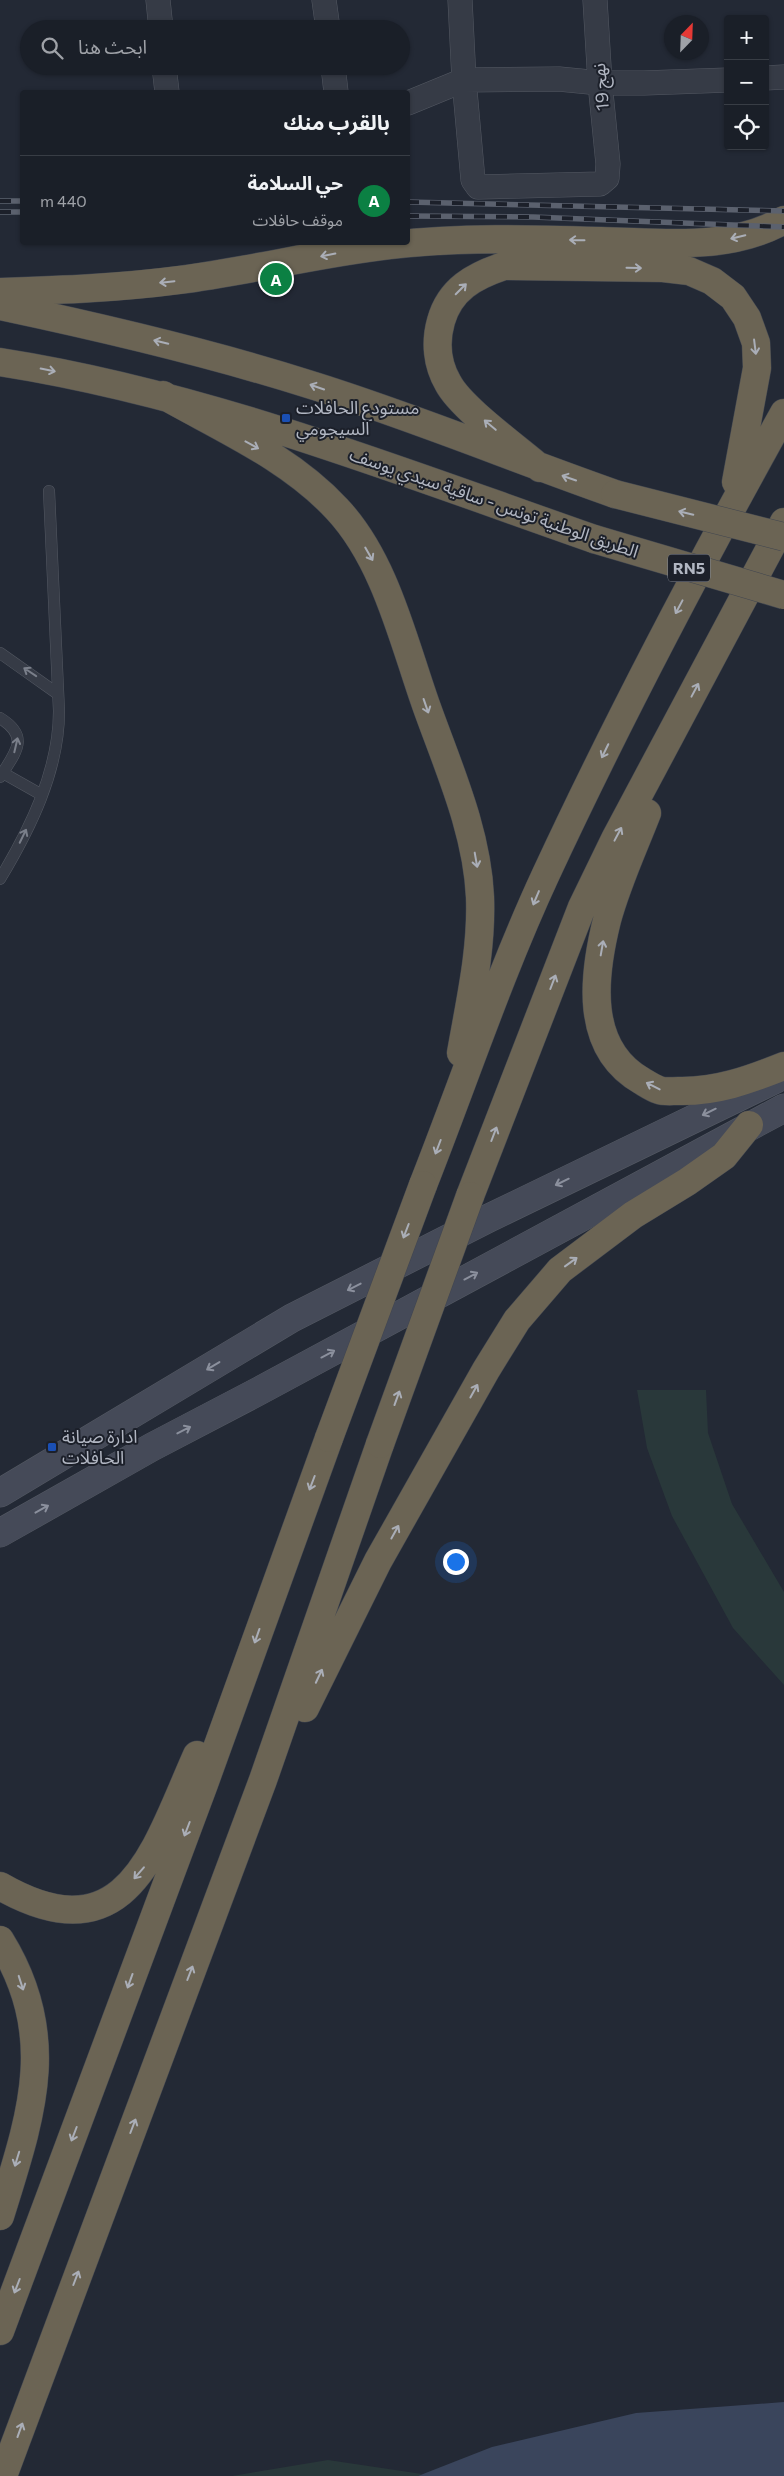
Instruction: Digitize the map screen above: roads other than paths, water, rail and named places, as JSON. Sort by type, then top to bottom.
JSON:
[{"type":"highway","points":[[410,244],[491,239],[699,243],[739,238],[784,220]]},
{"type":"highway","points":[[0,292],[117,286],[178,280],[341,252],[404,245]]},
{"type":"highway","points":[[540,468],[464,404],[448,384],[438,360],[437,335],[444,310],[459,289],[479,274],[504,266],[663,268],[689,271],[712,281],[732,297],[747,318],[756,343],[757,368],[732,507]]},
{"type":"highway","points":[[0,306],[111,330],[244,364],[366,403],[615,494],[784,537]]},
{"type":"highway","name":"الطريق الوطنية تونس - ساقية سيدي يوسف","points":[[0,362],[163,395],[309,439],[594,539],[784,595]]},
{"type":"highway","points":[[163,395],[295,470],[318,489],[356,533],[384,585],[466,820],[477,870],[480,922],[479,947],[448,1121]]},
{"type":"highway","points":[[0,2331],[243,1676],[329,1438],[496,994],[546,875],[635,691],[784,413]]},
{"type":"highway","points":[[3,2476],[263,1780],[380,1444],[470,1196],[582,907],[784,522]]},
{"type":"highway","points":[[676,725],[667,762],[620,878],[607,921],[596,986],[598,1022],[610,1052],[628,1073],[659,1090],[692,1092],[730,1087],[784,1066]]},
{"type":"highway","points":[[263,1780],[289,1742],[330,1653],[378,1561],[486,1370],[517,1320],[560,1270],[634,1215],[724,1156],[750,1125]]},
{"type":"highway","points":[[0,1886],[20,1898],[45,1907],[70,1910],[94,1908],[114,1898],[148,1864],[220,1705],[243,1676]]},
{"type":"highway","points":[[0,1940],[16,1966],[32,2015],[36,2059],[31,2108],[0,2216]]},
{"type":"main road","points":[[0,1493],[292,1318],[489,1218],[784,1076]]},
{"type":"main road","points":[[0,1533],[152,1447],[784,1108]]},
{"type":"street","points":[[158,0],[160,20]]},
{"type":"street","points":[[324,0],[327,20]]},
{"type":"street","points":[[460,0],[464,80]]},
{"type":"street","name":"نهج 19","points":[[464,80],[473,180],[478,187],[600,184],[604,182],[608,174],[595,0]]},
{"type":"street","points":[[165,75],[167,90]]},
{"type":"street","points":[[334,75],[336,90]]},
{"type":"street","points":[[769,78],[784,77]]},
{"type":"street","points":[[410,102],[464,80],[560,79],[600,83],[724,80]]},
{"type":"lane","points":[[0,879],[42,795],[58,746],[58,694],[49,492]]},
{"type":"lane","points":[[0,653],[58,694]]},
{"type":"lane","points":[[0,718],[12,725],[18,736],[15,753],[1,775],[42,795]]},
{"type":"water","points":[[784,2402],[784,2476],[418,2476],[492,2447],[636,2413]]},
{"type":"railway","points":[[0,201],[20,201]]},
{"type":"railway","points":[[410,202],[784,211]]},
{"type":"railway","points":[[0,212],[20,212]]},
{"type":"railway","points":[[410,216],[533,217],[784,227]]},
{"type":"place","name":"حي السلامة","points":[[276,279]]},
{"type":"place","name":"مستودع الحافلات السيجومي","points":[[286,418]]},
{"type":"place","name":"ادارة صيانة الحافلات","points":[[52,1447]]}]
